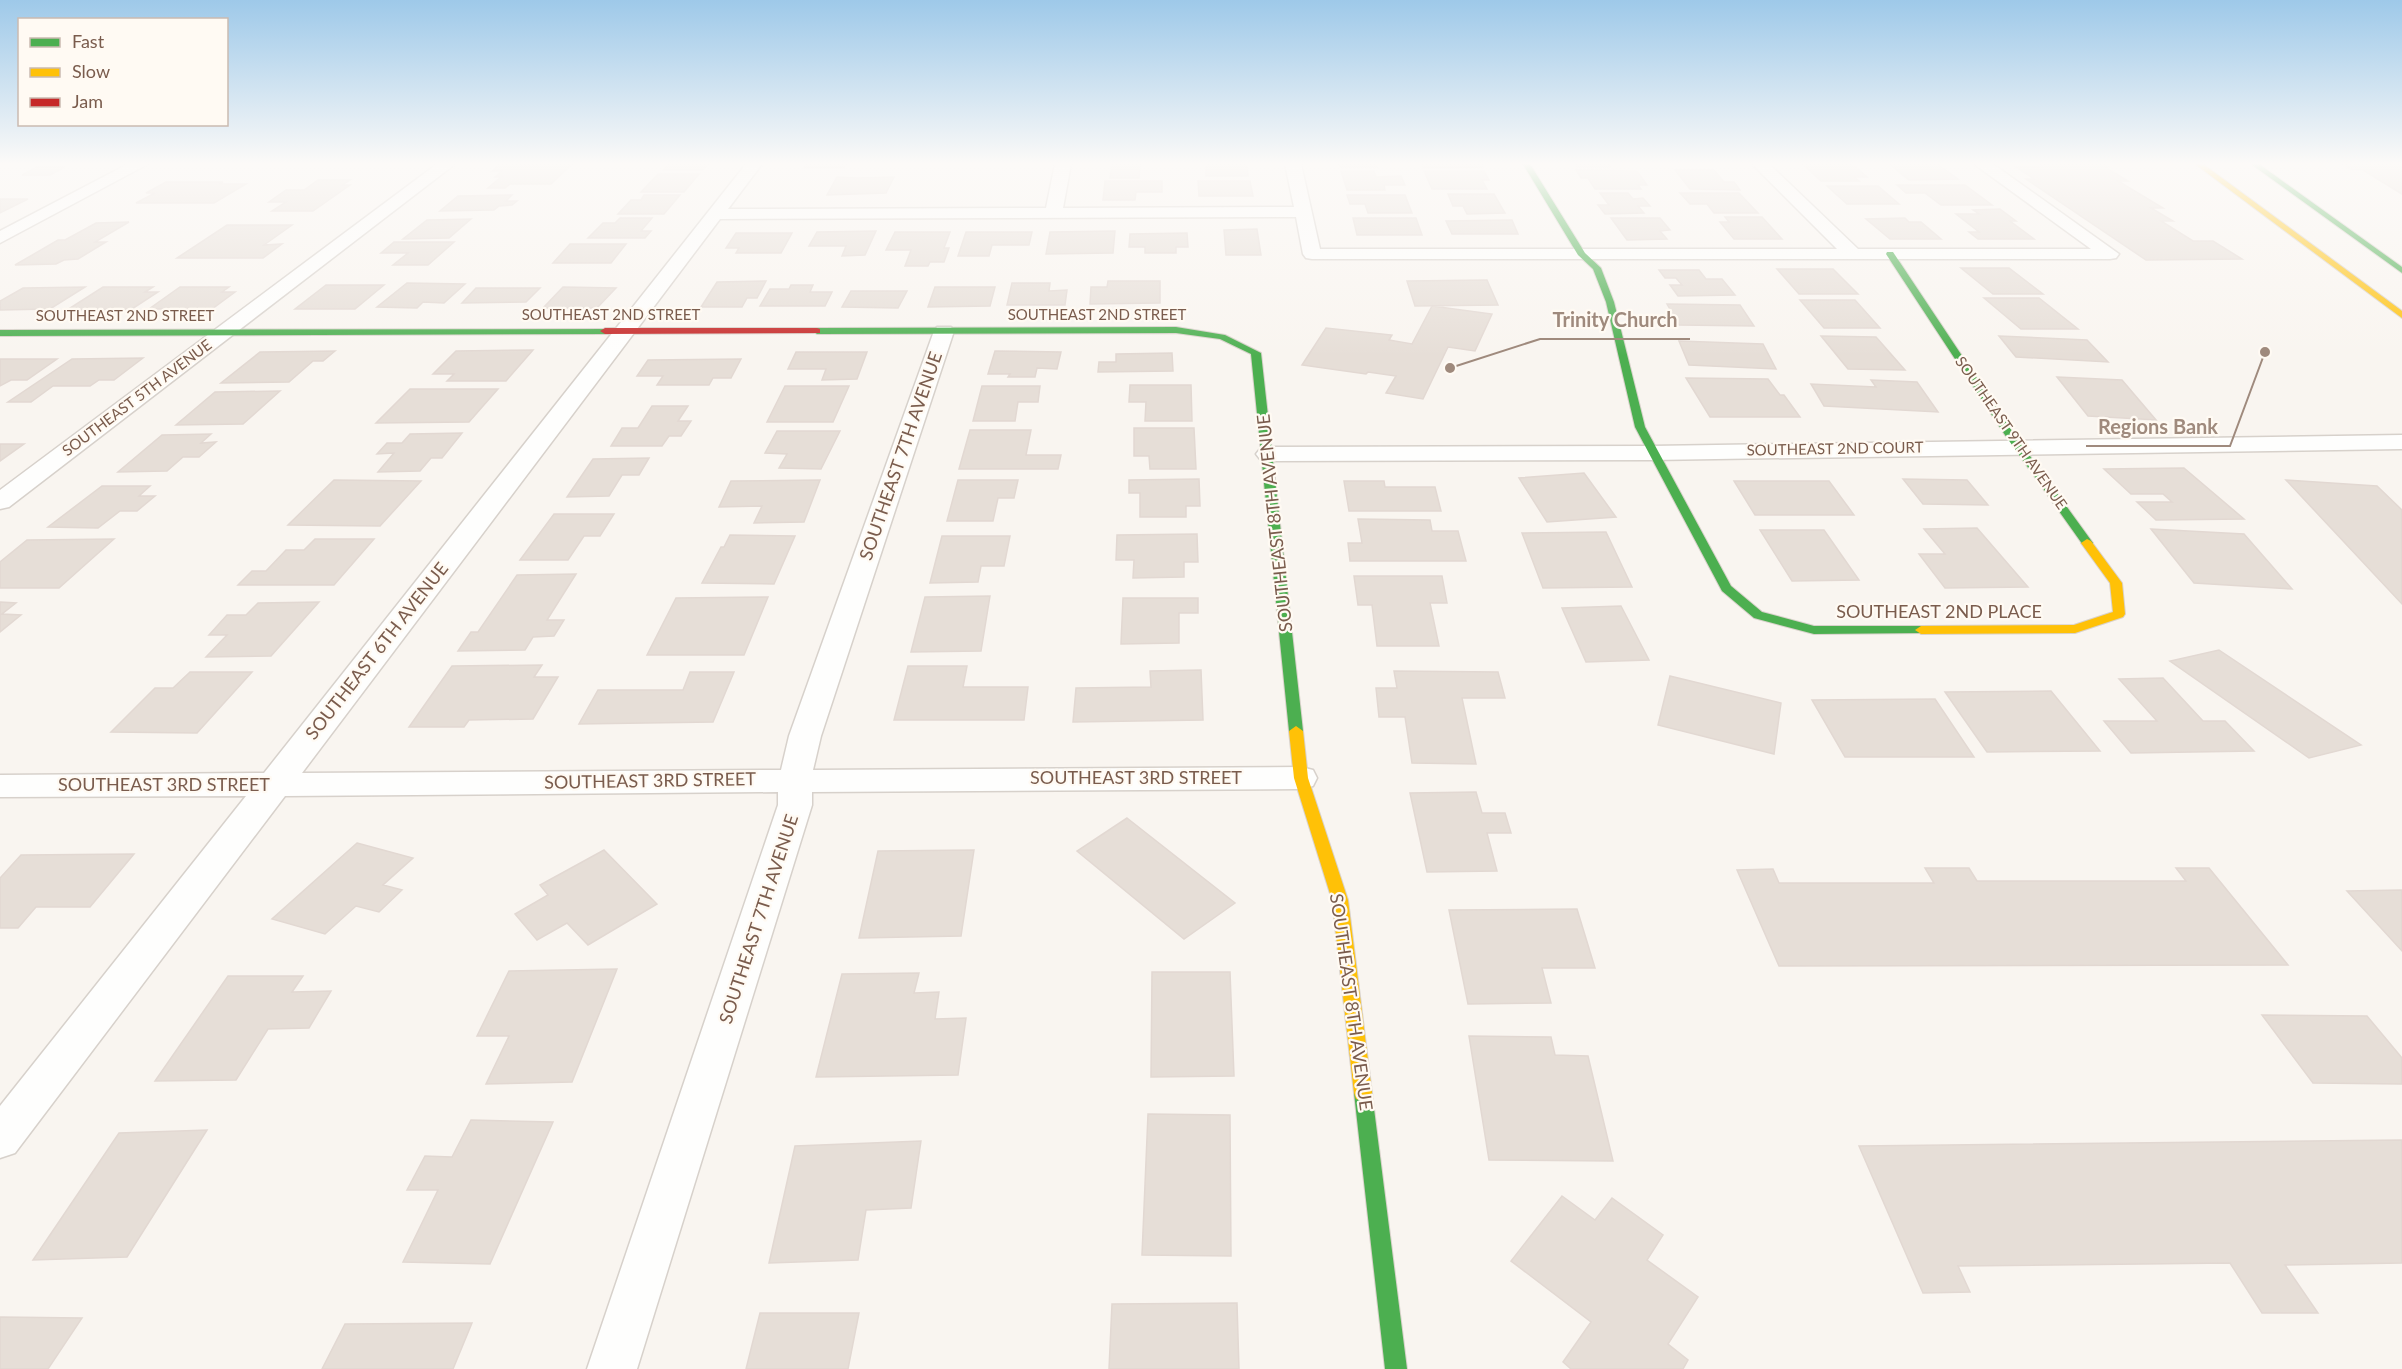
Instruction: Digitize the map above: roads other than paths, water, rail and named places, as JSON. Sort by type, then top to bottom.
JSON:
[{"type":"street","points":[[0,238],[19,228]]},
{"type":"street","name":"SOUTHEAST 5TH AVENUE","points":[[0,502],[363,228]]},
{"type":"street","name":"SOUTHEAST 6TH AVENUE","points":[[0,1139],[705,228]]},
{"type":"street","points":[[1306,228],[1312,254],[2110,254],[2073,228]]},
{"type":"street","points":[[1565,228],[1582,255],[1597,268],[1610,302],[1640,428],[1652,453]]},
{"type":"street","points":[[1826,228],[1853,254]]},
{"type":"street","points":[[2285,228],[2402,315]]},
{"type":"street","points":[[2342,228],[2402,271]]},
{"type":"street","name":"SOUTHEAST 9TH AVENUE","points":[[1890,254],[2018,446],[2116,583],[2119,614]]},
{"type":"street","name":"SOUTHEAST 2ND STREET","points":[[0,333],[1176,330],[1222,337]]},
{"type":"street","name":"SOUTHEAST 7TH AVENUE","points":[[612,1369],[795,805],[795,779],[805,736],[944,331]]},
{"type":"street","name":"SOUTHEAST 8TH AVENUE","points":[[1222,337],[1256,353],[1301,778],[1340,900],[1396,1369]]},
{"type":"street","name":"SOUTHEAST 2ND COURT","points":[[1268,454],[1652,453],[2402,441]]},
{"type":"street","name":"SOUTHEAST 2ND PLACE","points":[[1652,453],[1726,588],[1758,615],[1814,630],[1838,630],[2075,629],[2119,614]]},
{"type":"street","name":"SOUTHEAST 3RD STREET","points":[[0,786],[795,779],[1301,778]]},
{"type":"place","name":"Regions Bank","points":[[2265,352]]},
{"type":"place","name":"Trinity Church","points":[[1450,368]]}]
